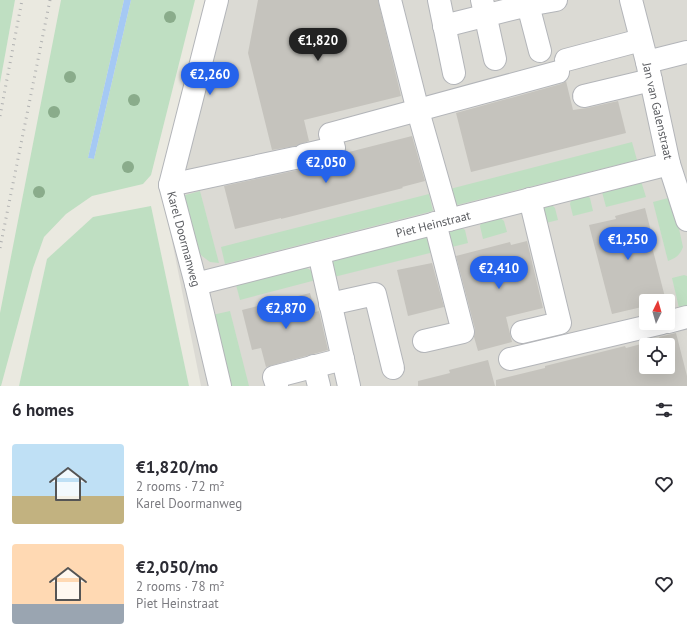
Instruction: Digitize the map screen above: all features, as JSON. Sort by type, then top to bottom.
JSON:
[{"type":"street","name":"Karel Doormanweg","points":[[217,0],[170,184],[196,284],[220,386]]},
{"type":"street","points":[[390,0],[418,111],[442,221],[463,332],[424,341]]},
{"type":"street","points":[[439,0],[454,73]]},
{"type":"street","points":[[444,26],[484,8],[556,0]]},
{"type":"street","name":"Jan van Galenstraat","points":[[631,0],[649,71],[669,164],[687,220]]},
{"type":"street","points":[[528,3],[540,51]]},
{"type":"street","points":[[484,8],[495,58]]},
{"type":"street","points":[[170,184],[334,148],[330,134],[418,111],[641,40]]},
{"type":"street","points":[[584,96],[649,71],[687,52]]},
{"type":"street","name":"Piet Heinstraat","points":[[196,284],[669,164]]},
{"type":"street","points":[[522,332],[560,323],[530,199]]},
{"type":"street","points":[[319,253],[349,386]]},
{"type":"street","points":[[330,304],[375,294],[393,368]]},
{"type":"street","points":[[675,320],[687,317]]},
{"type":"street","points":[[510,359],[639,328]]},
{"type":"street","points":[[277,386],[274,377],[317,376],[343,358]]},
{"type":"shaded area","points":[[205,0],[687,0],[687,386],[201,386],[160,181]]},
{"type":"green space","points":[[0,0],[15,0],[0,83]]},
{"type":"green space","points":[[61,0],[124,0],[88,158],[94,159],[131,0],[195,0],[151,175],[143,184],[92,196],[66,214],[44,237],[33,268],[0,386],[0,313]]},
{"type":"green space","points":[[632,142],[637,160],[457,205],[453,205],[446,190]]},
{"type":"green space","points":[[641,181],[646,197],[606,207],[602,192]]},
{"type":"green space","points":[[200,191],[219,263],[210,262],[195,249],[182,196]]},
{"type":"green space","points":[[584,193],[590,198],[593,211],[573,216],[570,204],[572,197]]},
{"type":"green space","points":[[429,194],[433,211],[225,264],[221,247]]},
{"type":"green space","points":[[672,197],[683,247],[677,256],[668,261],[653,202]]},
{"type":"green space","points":[[550,203],[555,208],[558,220],[542,224],[541,206]]},
{"type":"green space","points":[[151,206],[189,386],[19,386],[47,259],[93,217]]},
{"type":"green space","points":[[498,216],[504,221],[507,232],[483,239],[480,226],[482,220]]},
{"type":"green space","points":[[460,226],[465,230],[468,243],[452,247],[449,235],[451,229]]},
{"type":"green space","points":[[422,234],[428,237],[434,252],[330,278],[331,262],[338,256]]},
{"type":"green space","points":[[299,266],[310,270],[314,274],[316,280],[240,300],[235,281]]},
{"type":"green space","points":[[684,275],[687,276],[687,306],[679,308],[672,278]]},
{"type":"green space","points":[[230,311],[249,386],[229,386],[212,315]]},
{"type":"water","points":[[124,0],[131,0],[94,159],[88,158]]},
{"type":"building","points":[[258,0],[378,0],[401,96],[304,120],[309,141],[296,146],[272,150],[248,53]]},
{"type":"building","points":[[566,81],[573,110],[618,101],[626,133],[471,172],[456,113],[561,84]]},
{"type":"building","points":[[412,136],[425,181],[281,219],[235,229],[224,186],[337,160],[345,153]]},
{"type":"building","points":[[645,208],[653,239],[650,239],[664,294],[639,294],[639,308],[612,314],[589,225],[616,219],[615,216]]},
{"type":"building","points":[[527,241],[543,308],[506,317],[512,342],[478,351],[474,337],[475,329],[456,256],[510,242],[511,245]]},
{"type":"building","points":[[432,263],[444,307],[408,316],[397,270]]},
{"type":"building","points":[[310,293],[315,312],[319,311],[328,350],[266,367],[261,348],[252,350],[242,310]]},
{"type":"building","points":[[676,333],[687,376],[687,386],[496,386],[496,380],[625,346],[626,348],[639,345],[639,374],[675,374],[675,338],[660,338]]},
{"type":"building","points":[[488,360],[495,386],[418,386],[418,381],[450,373],[449,370]]},
{"type":"railway","points":[[0,116],[22,0]]},
{"type":"railway","points":[[0,248],[50,0]]}]
